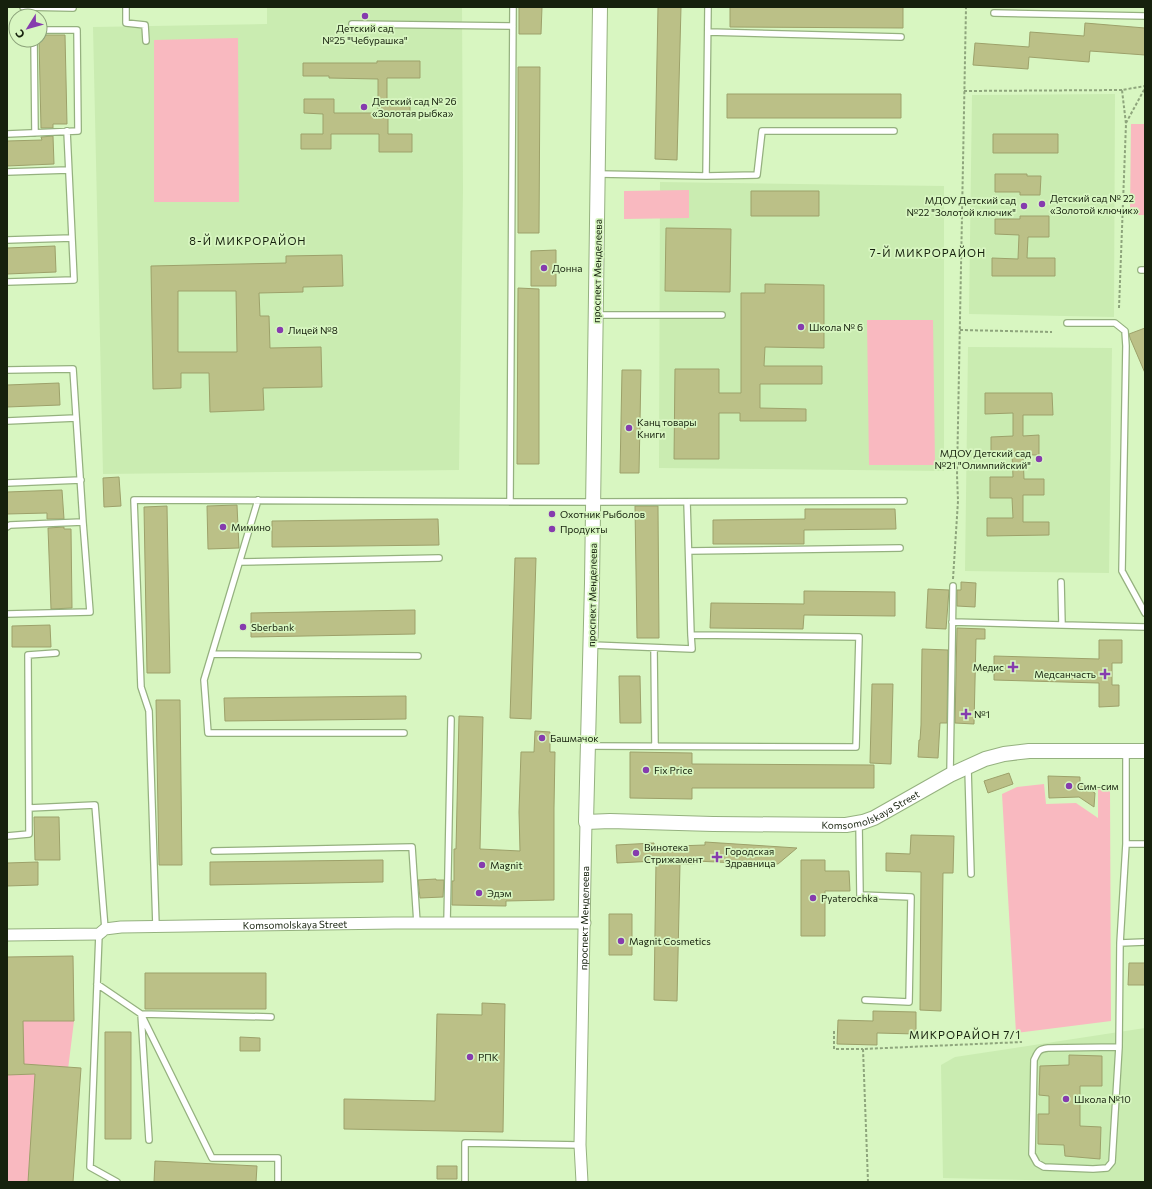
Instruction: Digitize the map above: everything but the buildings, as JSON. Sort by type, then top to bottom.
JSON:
[{"type":"street","name":"проспект Менделеева","points":[[582,1182],[580,1146],[594,502],[600,7]]},
{"type":"street","name":"Komsomolskaya Street","points":[[586,822],[610,820],[713,824],[846,825],[859,823],[874,818],[950,775],[985,758],[1029,751],[1145,751]]},
{"type":"street","name":"Komsomolskaya Street","points":[[7,935],[102,931],[121,927],[156,926],[584,923]]},
{"type":"lane","points":[[23,7],[73,7]]},
{"type":"lane","points":[[126,7],[126,23],[146,25],[146,41]]},
{"type":"lane","points":[[510,502],[513,7]]},
{"type":"lane","points":[[706,176],[708,7]]},
{"type":"lane","points":[[994,13],[1145,16]]},
{"type":"lane","points":[[352,24],[513,26]]},
{"type":"lane","points":[[7,134],[78,131],[77,30],[48,30]]},
{"type":"lane","points":[[708,32],[901,37]]},
{"type":"lane","points":[[34,48],[35,133]]},
{"type":"lane","points":[[7,282],[74,280],[67,131]]},
{"type":"lane","points":[[598,174],[706,176],[757,175],[762,131],[894,131]]},
{"type":"lane","points":[[7,172],[68,170]]},
{"type":"lane","points":[[7,240],[72,238]]},
{"type":"lane","points":[[596,315],[722,315]]},
{"type":"lane","points":[[1067,323],[1115,323],[1125,330],[1122,571],[1145,613]]},
{"type":"lane","points":[[7,370],[73,369],[90,612],[7,614]]},
{"type":"lane","points":[[7,421],[76,418]]},
{"type":"lane","points":[[7,483],[80,480]]},
{"type":"lane","points":[[156,926],[149,711],[141,687],[134,500],[510,502],[904,501]]},
{"type":"lane","points":[[258,500],[204,680],[208,733],[404,733]]},
{"type":"lane","points":[[591,645],[692,650],[687,502]]},
{"type":"lane","points":[[7,527],[10,525],[83,522]]},
{"type":"lane","points":[[689,551],[900,548]]},
{"type":"lane","points":[[240,562],[439,558]]},
{"type":"lane","points":[[1061,582],[1062,625]]},
{"type":"lane","points":[[950,775],[953,586]]},
{"type":"lane","points":[[952,622],[1145,628]]},
{"type":"lane","points":[[589,746],[856,747],[859,637],[692,635]]},
{"type":"lane","points":[[654,648],[655,746]]},
{"type":"lane","points":[[7,836],[29,834],[28,655],[56,653]]},
{"type":"lane","points":[[212,654],[418,656]]},
{"type":"lane","points":[[447,923],[451,719]]},
{"type":"lane","points":[[1118,1047],[1048,1048],[1042,1049],[1038,1052],[1034,1060],[1032,1154],[1037,1163],[1044,1167],[1093,1169],[1107,1168],[1112,1162],[1118,1047],[1120,943],[1126,844],[1126,750]]},
{"type":"lane","points":[[968,766],[971,874]]},
{"type":"lane","points":[[29,808],[95,805],[102,931],[97,984],[90,1167],[116,1182]]},
{"type":"lane","points":[[859,823],[860,895],[911,897],[909,1002],[865,1000]]},
{"type":"lane","points":[[1126,844],[1145,844]]},
{"type":"lane","points":[[214,851],[412,847],[417,923]]},
{"type":"lane","points":[[1120,943],[1145,942]]},
{"type":"lane","points":[[97,984],[141,1014],[212,1158],[278,1158],[278,1182]]},
{"type":"lane","points":[[141,1014],[271,1017]]},
{"type":"lane","points":[[141,1014],[149,1140]]},
{"type":"lane","points":[[465,1182],[465,1142],[580,1146]]},
{"type":"path","points":[[953,586],[958,501],[957,468],[966,7]]},
{"type":"path","points":[[964,90],[1122,90],[1145,87]]},
{"type":"path","points":[[1126,124],[1145,87]]},
{"type":"path","points":[[1119,308],[1126,124],[1122,90]]},
{"type":"path","points":[[960,330],[1052,332]]},
{"type":"path","points":[[834,1031],[834,1049],[1022,1042]]},
{"type":"path","points":[[863,1049],[868,1182]]},
{"type":"shaded area","name":"Лицей №8","points":[[267,7],[462,7],[463,190],[459,470],[103,474],[93,27],[267,24]]},
{"type":"shaded area","points":[[238,38],[239,202],[154,202],[154,40]]},
{"type":"shaded area","name":"Детский сад № 22 «Золотой ключик»","points":[[1115,94],[1114,317],[969,314],[972,95]]},
{"type":"shaded area","points":[[1131,124],[1145,124],[1145,215],[1130,215]]},
{"type":"shaded area","name":"Школа № 6","points":[[660,182],[944,186],[944,471],[659,468]]},
{"type":"shaded area","points":[[689,190],[689,218],[624,219],[624,191]]},
{"type":"shaded area","points":[[867,320],[933,320],[935,465],[869,465]]},
{"type":"shaded area","name":"МДОУ Детский сад №21 \"Олимпийский\"","points":[[968,347],[1112,348],[1109,573],[965,571]]},
{"type":"shaded area","points":[[1044,784],[1046,804],[1076,803],[1098,818],[1098,788],[1110,789],[1111,1021],[1016,1033],[1002,794],[1017,787]]},
{"type":"shaded area","points":[[73,956],[74,1021],[55,1174],[70,1182],[7,1182],[7,957]]},
{"type":"shaded area","points":[[1145,1028],[1145,1182],[943,1178],[941,1065],[955,1057]]},
{"type":"place","name":"Детский сад №25 \"Чебурашка\"","points":[[365,16]]},
{"type":"place","name":"Детский сад № 26 «Золотая рыбка»","points":[[364,107]]},
{"type":"place","name":"Детский сад № 22 «Золотой ключик»","points":[[1042,204]]},
{"type":"place","name":"МДОУ Детский сад №22 \"Золотой ключик\"","points":[[1024,206]]},
{"type":"place","name":"Донна","points":[[544,268]]},
{"type":"place","name":"Школа № 6","points":[[801,327]]},
{"type":"place","name":"Лицей №8","points":[[280,330]]},
{"type":"place","name":"Канц товары Книги","points":[[629,428]]},
{"type":"place","name":"МДОУ Детский сад №21 \"Олимпийский\"","points":[[1039,459]]},
{"type":"place","name":"Охотник Рыболов","points":[[552,514]]},
{"type":"place","name":"Мимино","points":[[223,527]]},
{"type":"place","name":"Продукты","points":[[552,529]]},
{"type":"place","name":"Sberbank","points":[[243,627]]},
{"type":"place","name":"Медис","points":[[1013,667]]},
{"type":"place","name":"Медсанчасть","points":[[1105,674]]},
{"type":"place","name":"№1","points":[[966,714]]},
{"type":"place","name":"Башмачок","points":[[542,738]]},
{"type":"place","name":"Fix Price","points":[[646,770]]},
{"type":"place","name":"Сим-сим","points":[[1069,786]]},
{"type":"place","name":"Винотека Стрижамент","points":[[636,853]]},
{"type":"place","name":"Городская Здравница","points":[[717,857]]},
{"type":"place","name":"Magnit","points":[[482,865]]},
{"type":"place","name":"Эдэм","points":[[479,893]]},
{"type":"place","name":"Pyaterochka","points":[[813,898]]},
{"type":"place","name":"Magnit Cosmetics","points":[[621,941]]},
{"type":"place","name":"РПК","points":[[470,1057]]},
{"type":"place","name":"Школа №10","points":[[1066,1099]]},
{"type":"district","name":"8-Й МИКРОРАЙОН","points":[[248,241]]},
{"type":"district","name":"7-Й МИКРОРАЙОН","points":[[928,253]]},
{"type":"district","name":"МИКРОРАЙОН 7/1","points":[[965,1035]]}]
